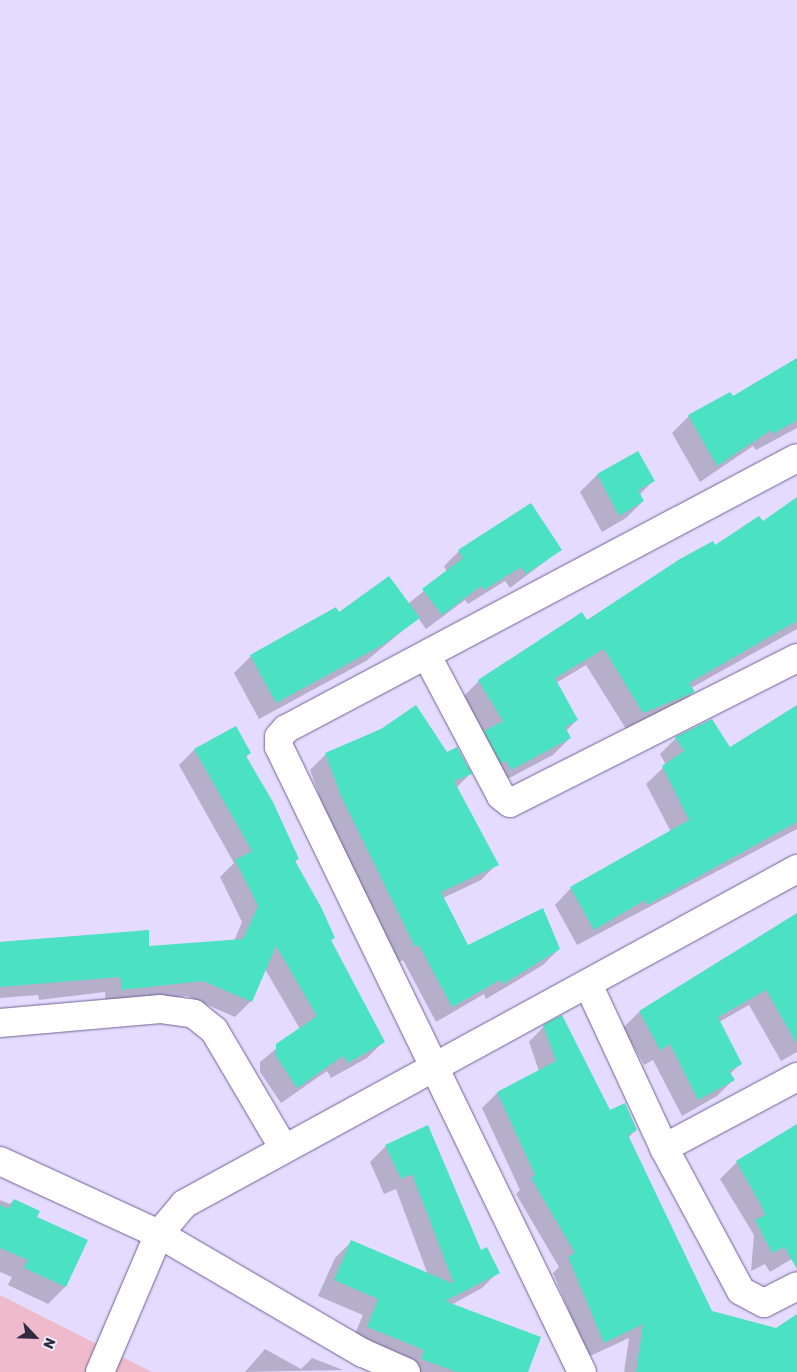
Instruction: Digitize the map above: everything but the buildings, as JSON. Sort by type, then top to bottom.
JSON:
[{"type":"street","points":[[582,1372],[437,1066],[279,746],[286,729],[427,656],[797,458]]},
{"type":"street","points":[[427,656],[501,796],[510,803],[797,658]]},
{"type":"street","points":[[100,1372],[158,1234],[184,1204],[797,870]]},
{"type":"street","points":[[588,984],[664,1148],[742,1291],[764,1304],[797,1286]]},
{"type":"street","points":[[0,1023],[160,1009],[194,1014],[214,1030],[284,1149]]},
{"type":"street","points":[[664,1148],[797,1077]]},
{"type":"street","points":[[0,1161],[158,1234],[364,1353],[406,1372]]},
{"type":"shaded area","points":[[0,1295],[152,1372],[0,1372]]}]
